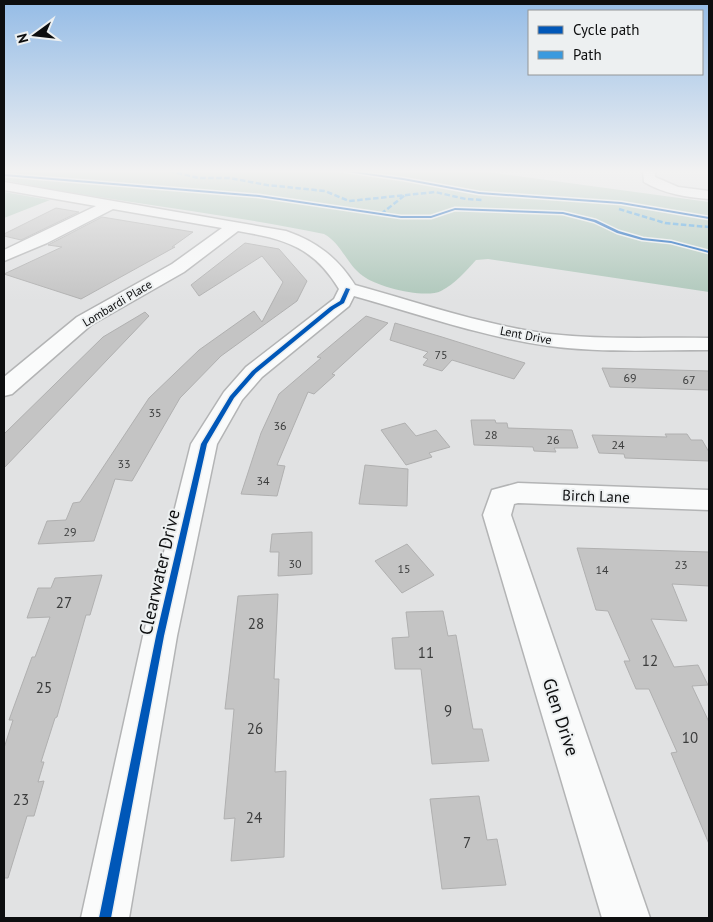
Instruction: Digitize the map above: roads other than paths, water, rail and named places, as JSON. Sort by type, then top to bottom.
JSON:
[{"type":"street","points":[[4,256],[91,214]]},
{"type":"street","points":[[168,214],[280,234],[304,242],[316,250],[336,269],[348,289]]},
{"type":"street","name":"Lombardi Place","points":[[6,384],[84,322],[178,268],[235,226]]},
{"type":"street","name":"Lent Drive","points":[[348,289],[510,333],[549,340],[594,344],[709,344]]},
{"type":"street","name":"Clearwater Drive","points":[[105,918],[160,636],[204,444],[232,397],[254,372],[332,308],[342,302],[348,289]]},
{"type":"street","name":"Birch Lane","points":[[497,515],[502,497],[518,493],[709,500]]},
{"type":"street","name":"Glen Drive","points":[[497,515],[626,918]]}]
